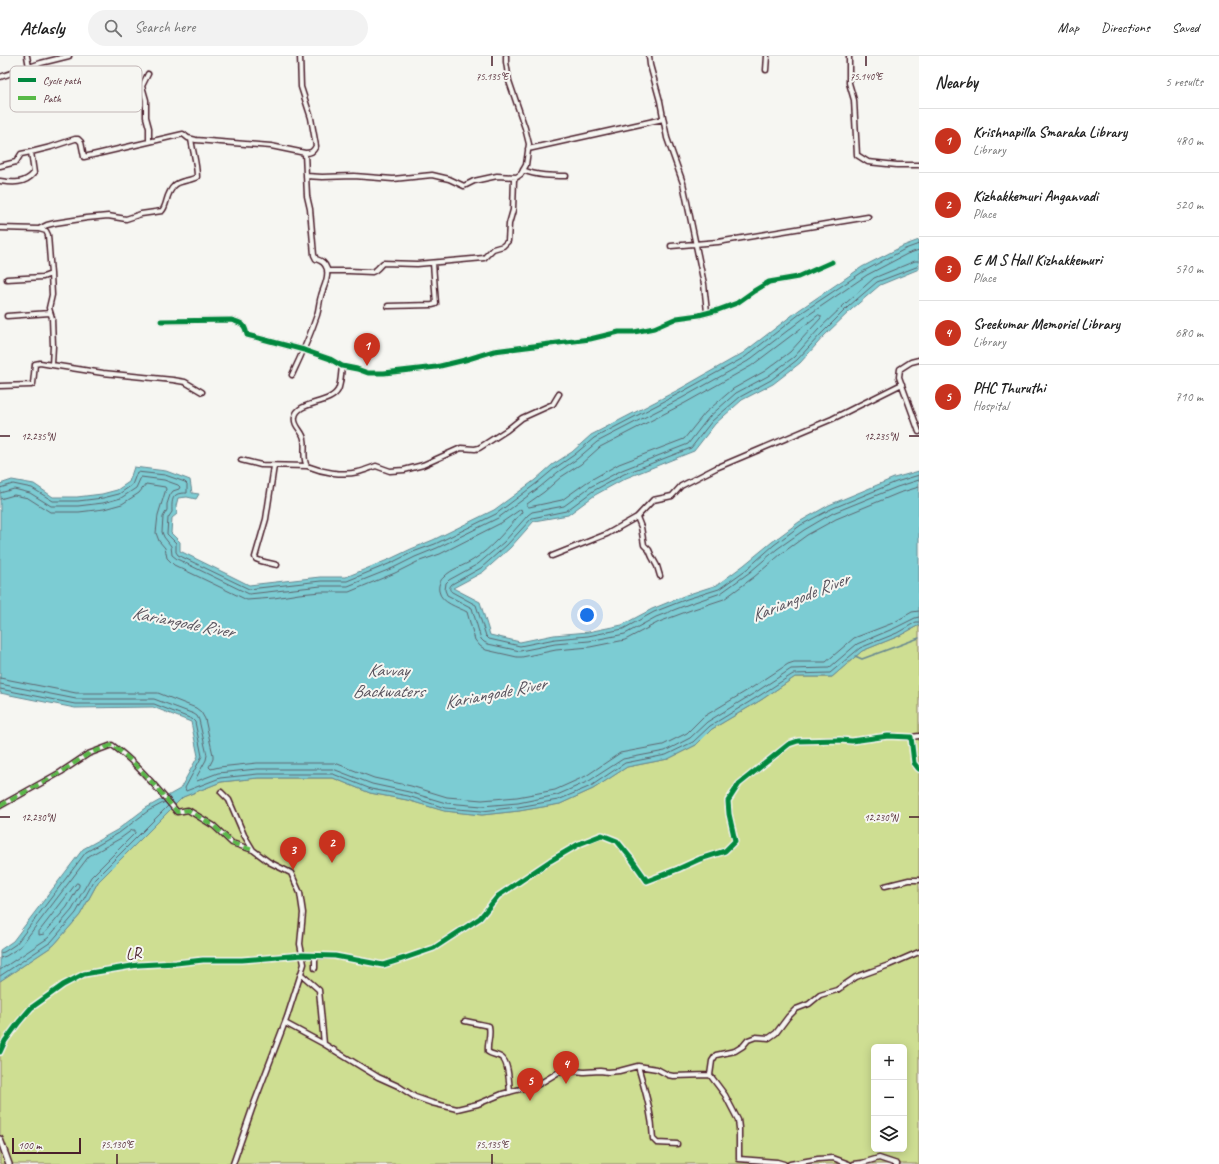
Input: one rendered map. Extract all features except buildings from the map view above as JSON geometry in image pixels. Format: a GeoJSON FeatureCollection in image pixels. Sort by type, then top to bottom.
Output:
{"type":"FeatureCollection","features":[{"type":"Feature","properties":{"kind":"street"},"geometry":{"type":"LineString","coordinates":[[26,56],[29,66]]}},
{"type":"Feature","properties":{"kind":"street"},"geometry":{"type":"LineString","coordinates":[[33,66],[69,56]]}},
{"type":"Feature","properties":{"kind":"street"},"geometry":{"type":"LineString","coordinates":[[0,166],[16,162],[21,154],[78,139],[81,142],[84,157],[180,134],[184,134],[191,139],[271,146],[312,153],[316,146],[311,118],[301,87],[300,56]]}},
{"type":"Feature","properties":{"kind":"street"},"geometry":{"type":"LineString","coordinates":[[327,271],[372,272],[383,263],[416,264],[484,258],[493,249],[503,246],[508,241],[509,224],[513,210],[514,179],[526,165],[529,144],[509,81],[506,56]]}},
{"type":"Feature","properties":{"kind":"street"},"geometry":{"type":"LineString","coordinates":[[649,56],[667,138],[683,183],[704,284],[707,312]]}},
{"type":"Feature","properties":{"kind":"street"},"geometry":{"type":"LineString","coordinates":[[766,70],[767,56]]}},
{"type":"Feature","properties":{"kind":"street"},"geometry":{"type":"LineString","coordinates":[[849,56],[849,83],[854,100],[857,155],[868,162],[897,165],[919,165]]}},
{"type":"Feature","properties":{"kind":"street"},"geometry":{"type":"LineString","coordinates":[[0,77],[10,74]]}},
{"type":"Feature","properties":{"kind":"street"},"geometry":{"type":"LineString","coordinates":[[148,74],[142,86],[146,100],[146,117],[149,128],[149,142]]}},
{"type":"Feature","properties":{"kind":"street"},"geometry":{"type":"LineString","coordinates":[[528,149],[663,119]]}},
{"type":"Feature","properties":{"kind":"street"},"geometry":{"type":"LineString","coordinates":[[39,229],[47,225],[87,218],[108,216],[126,219],[141,214],[162,211],[170,190],[176,184],[197,177],[196,160],[192,150],[191,139]]}},
{"type":"Feature","properties":{"kind":"street"},"geometry":{"type":"LineString","coordinates":[[0,181],[25,181],[30,178],[34,173],[31,152]]}},
{"type":"Feature","properties":{"kind":"street"},"geometry":{"type":"LineString","coordinates":[[292,376],[318,313],[327,271],[324,264],[316,259],[314,255],[310,208],[307,196],[305,153]]}},
{"type":"Feature","properties":{"kind":"street"},"geometry":{"type":"LineString","coordinates":[[523,170],[532,174],[566,176]]}},
{"type":"Feature","properties":{"kind":"street"},"geometry":{"type":"LineString","coordinates":[[306,176],[354,176],[393,179],[432,175],[449,179],[464,186],[474,181],[497,176],[517,177]]}},
{"type":"Feature","properties":{"kind":"street"},"geometry":{"type":"LineString","coordinates":[[671,246],[718,242],[868,217]]}},
{"type":"Feature","properties":{"kind":"street"},"geometry":{"type":"LineString","coordinates":[[0,228],[39,229],[46,231],[48,235],[52,295],[49,308],[53,346],[52,365]]}},
{"type":"Feature","properties":{"kind":"street"},"geometry":{"type":"LineString","coordinates":[[161,321],[231,320],[241,323],[246,328],[247,335],[304,350],[330,359],[342,366],[374,374],[436,367],[494,351],[590,339],[619,332],[634,332],[654,328],[677,318],[707,312],[737,303],[769,282],[798,277],[832,262]]}},
{"type":"Feature","properties":{"kind":"street"},"geometry":{"type":"LineString","coordinates":[[388,306],[436,304],[433,263]]}},
{"type":"Feature","properties":{"kind":"street"},"geometry":{"type":"LineString","coordinates":[[7,278],[43,277],[51,274]]}},
{"type":"Feature","properties":{"kind":"street"},"geometry":{"type":"LineString","coordinates":[[7,316],[50,313]]}},
{"type":"Feature","properties":{"kind":"street"},"geometry":{"type":"LineString","coordinates":[[919,360],[911,362],[900,369],[899,377],[919,432]]}},
{"type":"Feature","properties":{"kind":"street"},"geometry":{"type":"LineString","coordinates":[[0,386],[33,384],[35,364],[40,363],[103,373],[185,382],[202,392]]}},
{"type":"Feature","properties":{"kind":"street"},"geometry":{"type":"LineString","coordinates":[[307,466],[305,463],[305,440],[299,431],[295,420],[296,413],[302,408],[326,400],[337,392],[342,366]]}},
{"type":"Feature","properties":{"kind":"street"},"geometry":{"type":"LineString","coordinates":[[552,556],[606,534],[637,517],[653,500],[672,496],[681,486],[716,468],[832,420],[902,384]]}},
{"type":"Feature","properties":{"kind":"street"},"geometry":{"type":"LineString","coordinates":[[241,460],[261,465],[307,466],[330,472],[344,473],[355,473],[376,466],[390,471],[414,468],[461,448],[478,448],[507,430],[522,418],[553,404],[559,394]]}},
{"type":"Feature","properties":{"kind":"street"},"geometry":{"type":"LineString","coordinates":[[274,466],[266,519],[256,559],[270,562],[277,566]]}},
{"type":"Feature","properties":{"kind":"street"},"geometry":{"type":"LineString","coordinates":[[637,517],[642,531],[644,545],[649,550],[660,576]]}},
{"type":"Feature","properties":{"kind":"street","name":"LR"},"geometry":{"type":"LineString","coordinates":[[0,1052],[10,1034],[31,1008],[63,985],[84,974],[138,965],[203,960],[242,960],[302,956],[335,956],[383,965],[434,948],[480,918],[498,896],[550,861],[580,844],[602,835],[617,841],[647,881],[726,850],[735,841],[729,814],[728,801],[739,784],[789,744],[798,741],[852,741],[888,736],[912,737]]}},
{"type":"Feature","properties":{"kind":"street"},"geometry":{"type":"LineString","coordinates":[[919,736],[912,737],[914,763],[919,769]]}},
{"type":"Feature","properties":{"kind":"street"},"geometry":{"type":"LineString","coordinates":[[0,806],[61,772],[88,754],[112,745],[123,753],[151,781],[177,812],[188,810],[214,826],[232,843],[253,850],[268,862],[291,873],[300,892],[303,913],[300,944],[304,964],[285,1023],[233,1164]]}},
{"type":"Feature","properties":{"kind":"street"},"geometry":{"type":"LineString","coordinates":[[221,792],[229,800],[244,835],[253,850]]}},
{"type":"Feature","properties":{"kind":"street"},"geometry":{"type":"LineString","coordinates":[[885,886],[909,880],[919,880]]}},
{"type":"Feature","properties":{"kind":"street"},"geometry":{"type":"LineString","coordinates":[[784,1164],[766,1161],[739,1162],[738,1120],[725,1096],[710,1076],[712,1061],[716,1055],[735,1051],[743,1046],[748,1040],[756,1037],[769,1038],[776,1033],[796,1009],[810,1004],[820,995],[837,990],[856,977],[889,966],[919,952]]}},
{"type":"Feature","properties":{"kind":"street"},"geometry":{"type":"LineString","coordinates":[[315,956],[315,968]]}},
{"type":"Feature","properties":{"kind":"street"},"geometry":{"type":"LineString","coordinates":[[912,956],[919,959]]}},
{"type":"Feature","properties":{"kind":"street"},"geometry":{"type":"LineString","coordinates":[[301,974],[319,990],[324,1044]]}},
{"type":"Feature","properties":{"kind":"street"},"geometry":{"type":"LineString","coordinates":[[465,1021],[489,1026],[490,1033],[488,1052],[502,1058],[506,1064],[510,1092]]}},
{"type":"Feature","properties":{"kind":"street"},"geometry":{"type":"LineString","coordinates":[[285,1023],[324,1044],[378,1077],[415,1096],[432,1103],[456,1109],[478,1104],[510,1092],[538,1084],[564,1070],[608,1072],[638,1066],[657,1069],[673,1076],[710,1076]]}},
{"type":"Feature","properties":{"kind":"street"},"geometry":{"type":"LineString","coordinates":[[638,1066],[649,1104],[653,1139],[657,1142],[677,1144]]}},
{"type":"Feature","properties":{"kind":"street"},"geometry":{"type":"LineString","coordinates":[[0,1139],[9,1164]]}},
{"type":"Feature","properties":{"kind":"street"},"geometry":{"type":"LineString","coordinates":[[790,1164],[833,1158],[849,1164]]}},
{"type":"Feature","properties":{"kind":"street"},"geometry":{"type":"LineString","coordinates":[[854,1164],[879,1158],[897,1164]]}},
{"type":"Feature","properties":{"kind":"street"},"geometry":{"type":"LineString","coordinates":[[818,1159],[818,1164]]}},
{"type":"Feature","properties":{"kind":"green space"},"geometry":{"type":"Polygon","coordinates":[[[919,625],[919,1164],[0,1164],[0,981],[54,945],[80,915],[98,882],[183,797],[221,782],[258,778],[333,778],[370,793],[407,800],[445,811],[482,815],[519,811],[560,804],[593,789],[627,767],[668,759],[696,745],[712,729],[761,700],[795,677],[832,677],[862,651],[899,636],[919,625]]]}},
{"type":"Feature","properties":{"kind":"water","name":"Kavvay Backwaters"},"geometry":{"type":"Polygon","coordinates":[[[919,240],[919,269],[880,285],[824,336],[800,363],[773,384],[742,400],[715,424],[694,451],[626,478],[595,495],[568,515],[534,521],[510,548],[483,572],[453,588],[480,602],[490,635],[520,642],[554,635],[588,632],[622,625],[652,609],[686,595],[717,585],[799,522],[829,505],[894,478],[919,471],[919,625],[899,636],[862,651],[832,677],[795,677],[761,700],[712,729],[696,745],[668,759],[627,767],[593,789],[560,804],[519,811],[482,815],[444,811],[407,800],[370,793],[333,778],[258,778],[221,782],[183,797],[98,882],[80,915],[54,945],[0,981],[0,950],[13,941],[83,849],[117,830],[146,808],[180,789],[198,756],[191,722],[153,707],[75,708],[0,693],[0,484],[12,480],[34,484],[53,497],[77,497],[102,494],[117,490],[129,482],[134,467],[166,471],[190,480],[192,493],[199,494],[196,499],[187,497],[178,498],[176,506],[177,514],[172,518],[171,533],[180,542],[180,551],[249,585],[320,577],[346,577],[433,540],[494,510],[535,480],[552,465],[572,452],[591,435],[678,390],[743,353],[799,310],[862,267],[903,246],[919,240]]]}},
{"type":"Feature","properties":{"kind":"waterway"},"geometry":{"type":"LineString","coordinates":[[855,656],[862,659],[919,638]]}},
{"type":"Feature","properties":{"kind":"marked path"},"geometry":{"type":"LineString","coordinates":[[0,806],[61,772],[88,754],[112,745],[138,768],[177,812],[188,810],[214,826],[232,843],[253,850]]}},
{"type":"Feature","properties":{"kind":"cycle path"},"geometry":{"type":"LineString","coordinates":[[161,321],[231,320],[242,324],[247,335],[304,350],[330,359],[342,366],[368,373],[384,373],[436,367],[494,351],[590,339],[619,332],[634,332],[654,328],[677,318],[699,315],[737,303],[769,282],[798,277],[832,262]]}},
{"type":"Feature","properties":{"kind":"cycle path"},"geometry":{"type":"LineString","coordinates":[[0,1052],[5,1041],[31,1008],[63,985],[84,974],[138,965],[203,960],[242,960],[302,955],[335,956],[383,965],[434,948],[480,918],[498,896],[550,861],[579,844],[602,835],[617,841],[647,881],[700,859],[725,851],[735,841],[729,814],[728,801],[739,784],[789,744],[798,741],[852,741],[888,736],[911,737],[914,763],[919,769]]}},
{"type":"Feature","properties":{"kind":"place","name":"Krishnapilla Smaraka Library"},"geometry":{"type":"Point","coordinates":[367,366]}},
{"type":"Feature","properties":{"kind":"place","name":"Kizhakkemuri Anganvadi"},"geometry":{"type":"Point","coordinates":[332,863]}},
{"type":"Feature","properties":{"kind":"place","name":"E M S Hall Kizhakkemuri"},"geometry":{"type":"Point","coordinates":[293,870]}},
{"type":"Feature","properties":{"kind":"place","name":"Sreekumar Memoriel Library"},"geometry":{"type":"Point","coordinates":[566,1084]}},
{"type":"Feature","properties":{"kind":"place","name":"PHC Thuruthi"},"geometry":{"type":"Point","coordinates":[530,1101]}},
{"type":"Feature","properties":{"kind":"water label","name":"Kariangode River"},"geometry":{"type":"Point","coordinates":[800,597]}},
{"type":"Feature","properties":{"kind":"water label","name":"Kariangode River"},"geometry":{"type":"Point","coordinates":[183,622]}},
{"type":"Feature","properties":{"kind":"water label","name":"Kariangode River"},"geometry":{"type":"Point","coordinates":[495,693]}}]}
